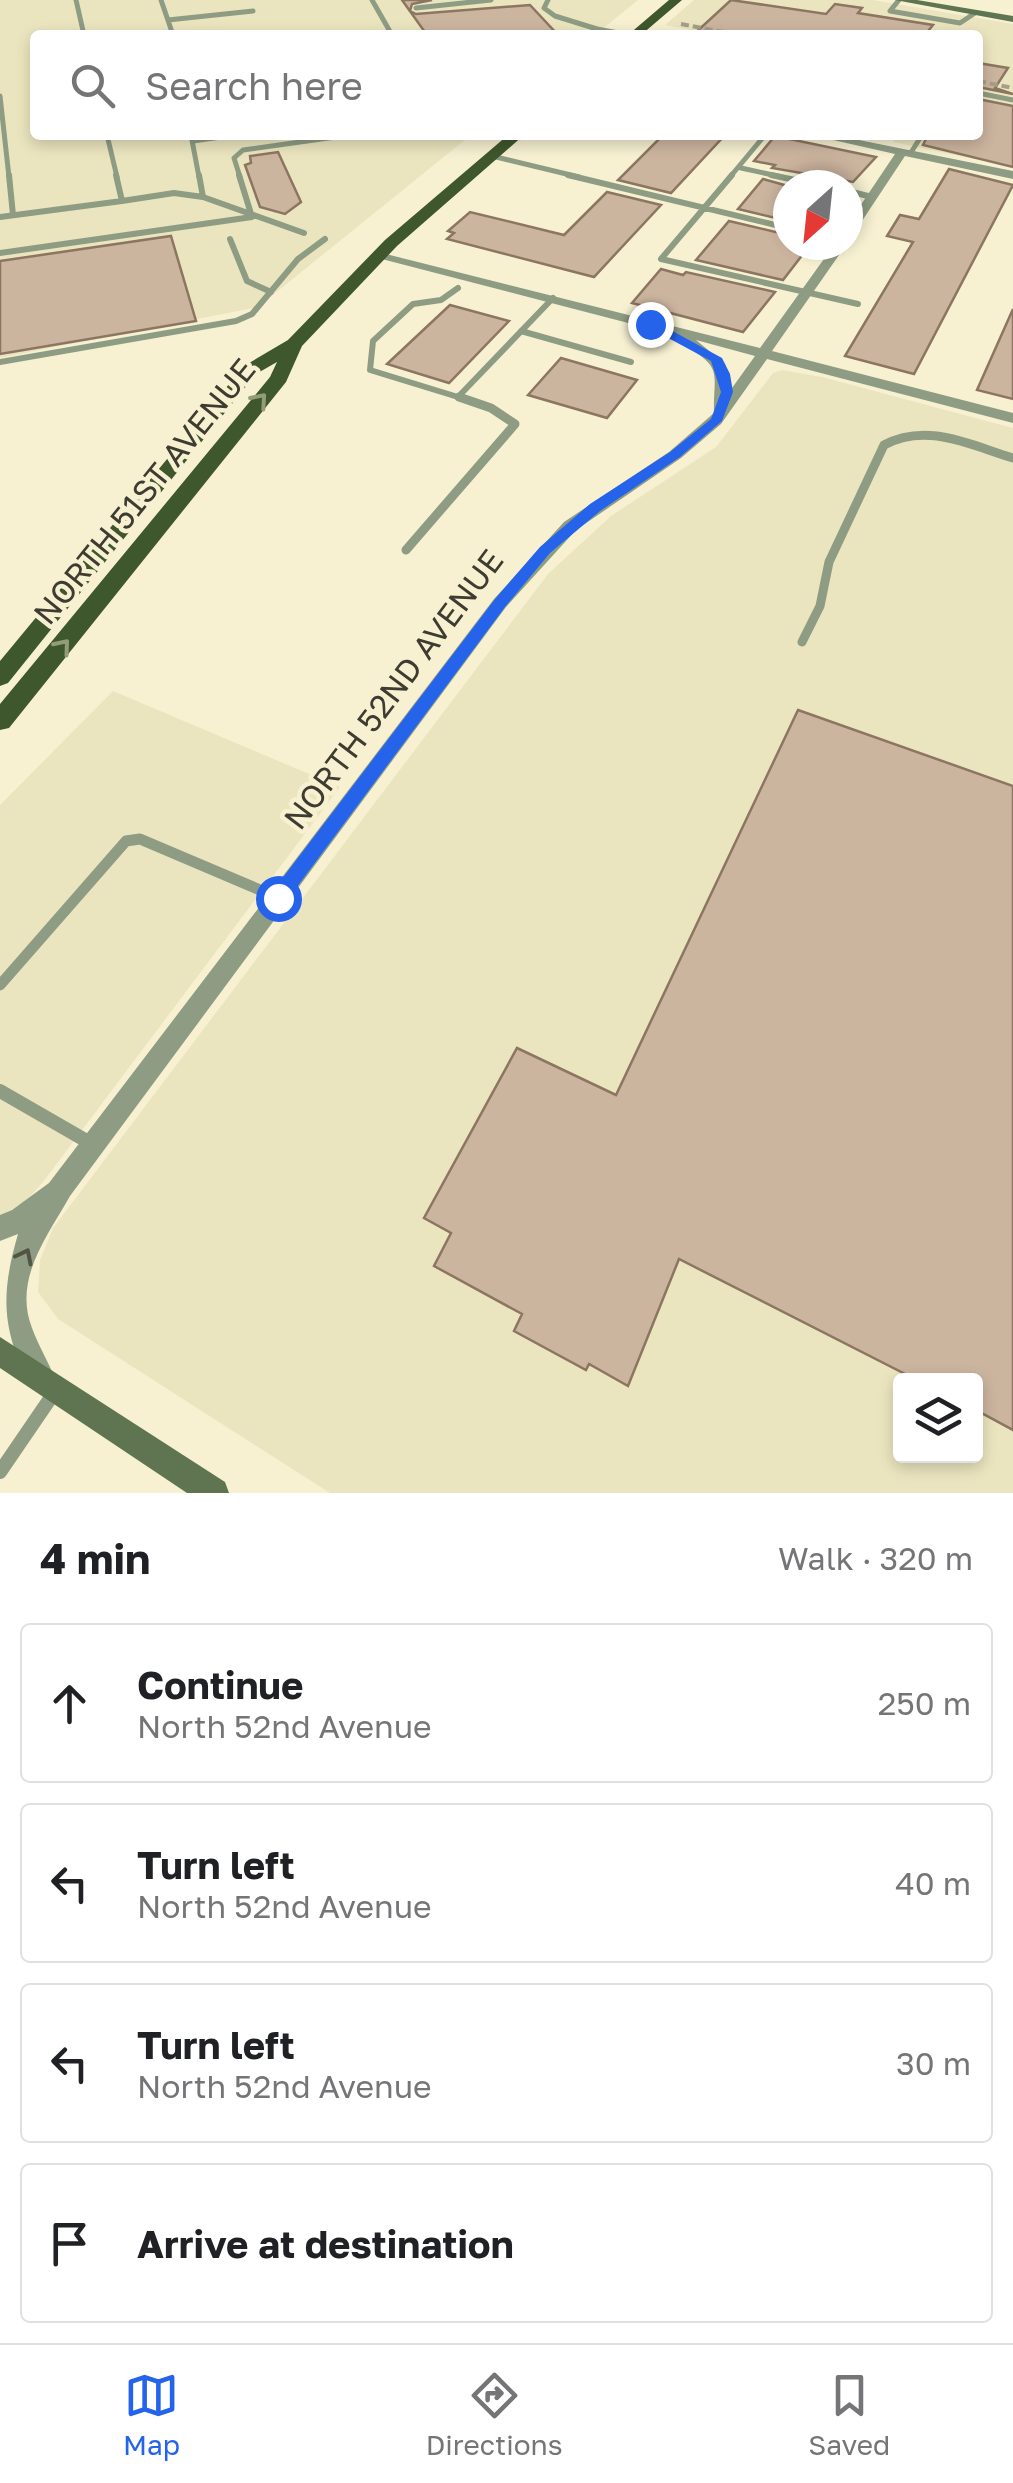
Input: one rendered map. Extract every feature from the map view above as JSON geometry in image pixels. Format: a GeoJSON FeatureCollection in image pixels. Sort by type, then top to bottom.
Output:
{"type":"FeatureCollection","features":[{"type":"Feature","properties":{"kind":"main road"},"geometry":{"type":"LineString","coordinates":[[638,30],[676,0]]}},
{"type":"Feature","properties":{"kind":"main road","name":"NORTH 51ST AVENUE"},"geometry":{"type":"LineString","coordinates":[[0,677],[62,606],[250,370],[294,344],[379,254],[510,140]]}},
{"type":"Feature","properties":{"kind":"main road","name":"NORTH 51ST AVENUE"},"geometry":{"type":"LineString","coordinates":[[0,721],[279,378],[294,344]]}},
{"type":"Feature","properties":{"kind":"street"},"geometry":{"type":"LineString","coordinates":[[899,0],[1013,19]]}},
{"type":"Feature","properties":{"kind":"street"},"geometry":{"type":"LineString","coordinates":[[842,140],[1013,175]]}},
{"type":"Feature","properties":{"kind":"street"},"geometry":{"type":"LineString","coordinates":[[863,210],[906,153]]}},
{"type":"Feature","properties":{"kind":"street"},"geometry":{"type":"LineString","coordinates":[[379,254],[1013,418]]}},
{"type":"Feature","properties":{"kind":"street","name":"NORTH 52ND AVENUE"},"geometry":{"type":"LineString","coordinates":[[49,1384],[14,1317],[11,1295],[17,1271],[60,1187],[500,603],[545,550],[595,508],[716,421],[830,260]]}},
{"type":"Feature","properties":{"kind":"street"},"geometry":{"type":"LineString","coordinates":[[650,324],[716,358],[727,392],[716,421]]}},
{"type":"Feature","properties":{"kind":"street","name":"NORTH 52ND AVENUE"},"geometry":{"type":"LineString","coordinates":[[0,1228],[21,1220],[60,1187]]}},
{"type":"Feature","properties":{"kind":"street"},"geometry":{"type":"LineString","coordinates":[[0,1352],[214,1493]]}},
{"type":"Feature","properties":{"kind":"lane"},"geometry":{"type":"LineString","coordinates":[[76,0],[83,30]]}},
{"type":"Feature","properties":{"kind":"lane"},"geometry":{"type":"LineString","coordinates":[[161,0],[172,30]]}},
{"type":"Feature","properties":{"kind":"lane"},"geometry":{"type":"LineString","coordinates":[[372,0],[389,30]]}},
{"type":"Feature","properties":{"kind":"lane"},"geometry":{"type":"LineString","coordinates":[[416,8],[491,0]]}},
{"type":"Feature","properties":{"kind":"lane"},"geometry":{"type":"LineString","coordinates":[[548,0],[544,8],[554,16],[603,30]]}},
{"type":"Feature","properties":{"kind":"lane"},"geometry":{"type":"LineString","coordinates":[[168,20],[253,11]]}},
{"type":"Feature","properties":{"kind":"lane"},"geometry":{"type":"LineString","coordinates":[[983,95],[1013,100]]}},
{"type":"Feature","properties":{"kind":"lane"},"geometry":{"type":"LineString","coordinates":[[0,96],[13,215]]}},
{"type":"Feature","properties":{"kind":"lane"},"geometry":{"type":"LineString","coordinates":[[108,140],[122,202]]}},
{"type":"Feature","properties":{"kind":"lane"},"geometry":{"type":"LineString","coordinates":[[192,140],[203,197]]}},
{"type":"Feature","properties":{"kind":"lane"},"geometry":{"type":"LineString","coordinates":[[252,217],[234,158],[243,150],[314,140]]}},
{"type":"Feature","properties":{"kind":"lane"},"geometry":{"type":"LineString","coordinates":[[761,140],[661,258],[858,304]]}},
{"type":"Feature","properties":{"kind":"lane"},"geometry":{"type":"LineString","coordinates":[[906,153],[918,140]]}},
{"type":"Feature","properties":{"kind":"lane"},"geometry":{"type":"LineString","coordinates":[[492,156],[773,224]]}},
{"type":"Feature","properties":{"kind":"lane"},"geometry":{"type":"LineString","coordinates":[[741,168],[773,175]]}},
{"type":"Feature","properties":{"kind":"lane"},"geometry":{"type":"LineString","coordinates":[[0,217],[174,192],[203,197],[304,233]]}},
{"type":"Feature","properties":{"kind":"lane"},"geometry":{"type":"LineString","coordinates":[[863,195],[872,197]]}},
{"type":"Feature","properties":{"kind":"lane"},"geometry":{"type":"LineString","coordinates":[[0,253],[252,217]]}},
{"type":"Feature","properties":{"kind":"lane"},"geometry":{"type":"LineString","coordinates":[[230,239],[247,282],[271,292]]}},
{"type":"Feature","properties":{"kind":"lane"},"geometry":{"type":"LineString","coordinates":[[0,362],[236,321],[252,314],[298,259],[326,239]]}},
{"type":"Feature","properties":{"kind":"lane"},"geometry":{"type":"LineString","coordinates":[[406,550],[515,424],[492,408],[370,370],[374,341],[413,304],[441,300],[458,288]]}},
{"type":"Feature","properties":{"kind":"lane"},"geometry":{"type":"LineString","coordinates":[[458,397],[553,298]]}},
{"type":"Feature","properties":{"kind":"lane"},"geometry":{"type":"LineString","coordinates":[[521,330],[632,362]]}},
{"type":"Feature","properties":{"kind":"lane"},"geometry":{"type":"LineString","coordinates":[[802,642],[820,606],[830,562],[884,445],[900,433],[920,432],[1013,458]]}},
{"type":"Feature","properties":{"kind":"lane"},"geometry":{"type":"LineString","coordinates":[[0,984],[126,841],[140,839],[278,898]]}},
{"type":"Feature","properties":{"kind":"lane"},"geometry":{"type":"LineString","coordinates":[[0,1091],[93,1144]]}},
{"type":"Feature","properties":{"kind":"lane"},"geometry":{"type":"LineString","coordinates":[[0,1472],[49,1384]]}},
{"type":"Feature","properties":{"kind":"shaded area"},"geometry":{"type":"Polygon","coordinates":[[[0,0],[638,0],[601,30],[30,30],[30,140],[465,140],[258,307],[0,358],[0,0]]]}},
{"type":"Feature","properties":{"kind":"shaded area"},"geometry":{"type":"Polygon","coordinates":[[[694,0],[873,0],[1013,24],[1013,167],[893,142],[983,140],[983,30],[690,30],[665,25],[694,0]]]}},
{"type":"Feature","properties":{"kind":"shaded area"},"geometry":{"type":"Polygon","coordinates":[[[782,370],[1013,428],[1013,1493],[330,1493],[58,1319],[38,1292],[40,1260],[53,1228],[548,574],[611,516],[716,447],[773,373],[782,370]]]}},
{"type":"Feature","properties":{"kind":"shaded area"},"geometry":{"type":"Polygon","coordinates":[[[113,691],[340,787],[43,1182],[26,1201],[0,1216],[0,805],[113,691]]]}},
{"type":"Feature","properties":{"kind":"building"},"geometry":{"type":"Polygon","coordinates":[[[402,0],[432,0],[412,4],[410,11],[416,14],[530,5],[553,30],[423,30],[402,0]]]}},
{"type":"Feature","properties":{"kind":"building"},"geometry":{"type":"Polygon","coordinates":[[[731,0],[826,14],[835,4],[862,8],[858,13],[933,25],[929,30],[698,30],[731,0]]]}},
{"type":"Feature","properties":{"kind":"building"},"geometry":{"type":"Polygon","coordinates":[[[983,64],[1008,68],[995,88],[1013,94],[983,88],[983,64]]]}},
{"type":"Feature","properties":{"kind":"building"},"geometry":{"type":"Polygon","coordinates":[[[983,100],[1013,106],[1013,167],[923,145],[926,140],[983,140],[983,100]]]}},
{"type":"Feature","properties":{"kind":"building"},"geometry":{"type":"Polygon","coordinates":[[[658,140],[720,140],[671,193],[618,180],[658,140]]]}},
{"type":"Feature","properties":{"kind":"building"},"geometry":{"type":"Polygon","coordinates":[[[772,140],[794,140],[876,157],[863,171],[784,170],[772,168],[775,165],[754,161],[772,140]]]}},
{"type":"Feature","properties":{"kind":"building"},"geometry":{"type":"Polygon","coordinates":[[[278,152],[301,202],[285,214],[260,207],[245,165],[251,163],[250,156],[278,152]]]}},
{"type":"Feature","properties":{"kind":"building"},"geometry":{"type":"Polygon","coordinates":[[[949,169],[1013,185],[914,374],[845,356],[913,242],[887,236],[900,215],[919,219],[949,169]]]}},
{"type":"Feature","properties":{"kind":"building"},"geometry":{"type":"Polygon","coordinates":[[[763,179],[773,182],[773,217],[738,209],[763,179]]]}},
{"type":"Feature","properties":{"kind":"building"},"geometry":{"type":"Polygon","coordinates":[[[607,192],[661,205],[594,277],[447,239],[454,233],[448,231],[470,212],[564,235],[607,192]]]}},
{"type":"Feature","properties":{"kind":"building"},"geometry":{"type":"Polygon","coordinates":[[[729,221],[773,231],[773,260],[798,260],[783,280],[696,260],[729,221]]]}},
{"type":"Feature","properties":{"kind":"building"},"geometry":{"type":"Polygon","coordinates":[[[171,236],[196,321],[0,354],[0,261],[171,236]]]}},
{"type":"Feature","properties":{"kind":"building"},"geometry":{"type":"Polygon","coordinates":[[[661,269],[775,292],[743,332],[632,303],[661,269]]]}},
{"type":"Feature","properties":{"kind":"building"},"geometry":{"type":"Polygon","coordinates":[[[450,305],[509,321],[449,383],[387,364],[450,305]]]}},
{"type":"Feature","properties":{"kind":"building"},"geometry":{"type":"Polygon","coordinates":[[[1013,309],[1013,399],[977,390],[1013,309]]]}},
{"type":"Feature","properties":{"kind":"building"},"geometry":{"type":"Polygon","coordinates":[[[561,358],[637,380],[607,418],[528,395],[561,358]]]}},
{"type":"Feature","properties":{"kind":"building"},"geometry":{"type":"Polygon","coordinates":[[[798,710],[1013,786],[1013,1430],[983,1414],[983,1373],[903,1373],[679,1259],[628,1386],[589,1364],[586,1370],[514,1331],[522,1314],[434,1266],[451,1233],[424,1218],[517,1048],[616,1095],[798,710]]]}},
{"type":"Feature","properties":{"kind":"railway"},"geometry":{"type":"LineString","coordinates":[[681,24],[713,30]]}},
{"type":"Feature","properties":{"kind":"railway"},"geometry":{"type":"LineString","coordinates":[[983,82],[1013,88]]}},
{"type":"Feature","properties":{"kind":"route"},"geometry":{"type":"LineString","coordinates":[[278,898],[500,603],[545,550],[570,526],[716,421],[727,392],[716,358],[650,324]]}}]}
